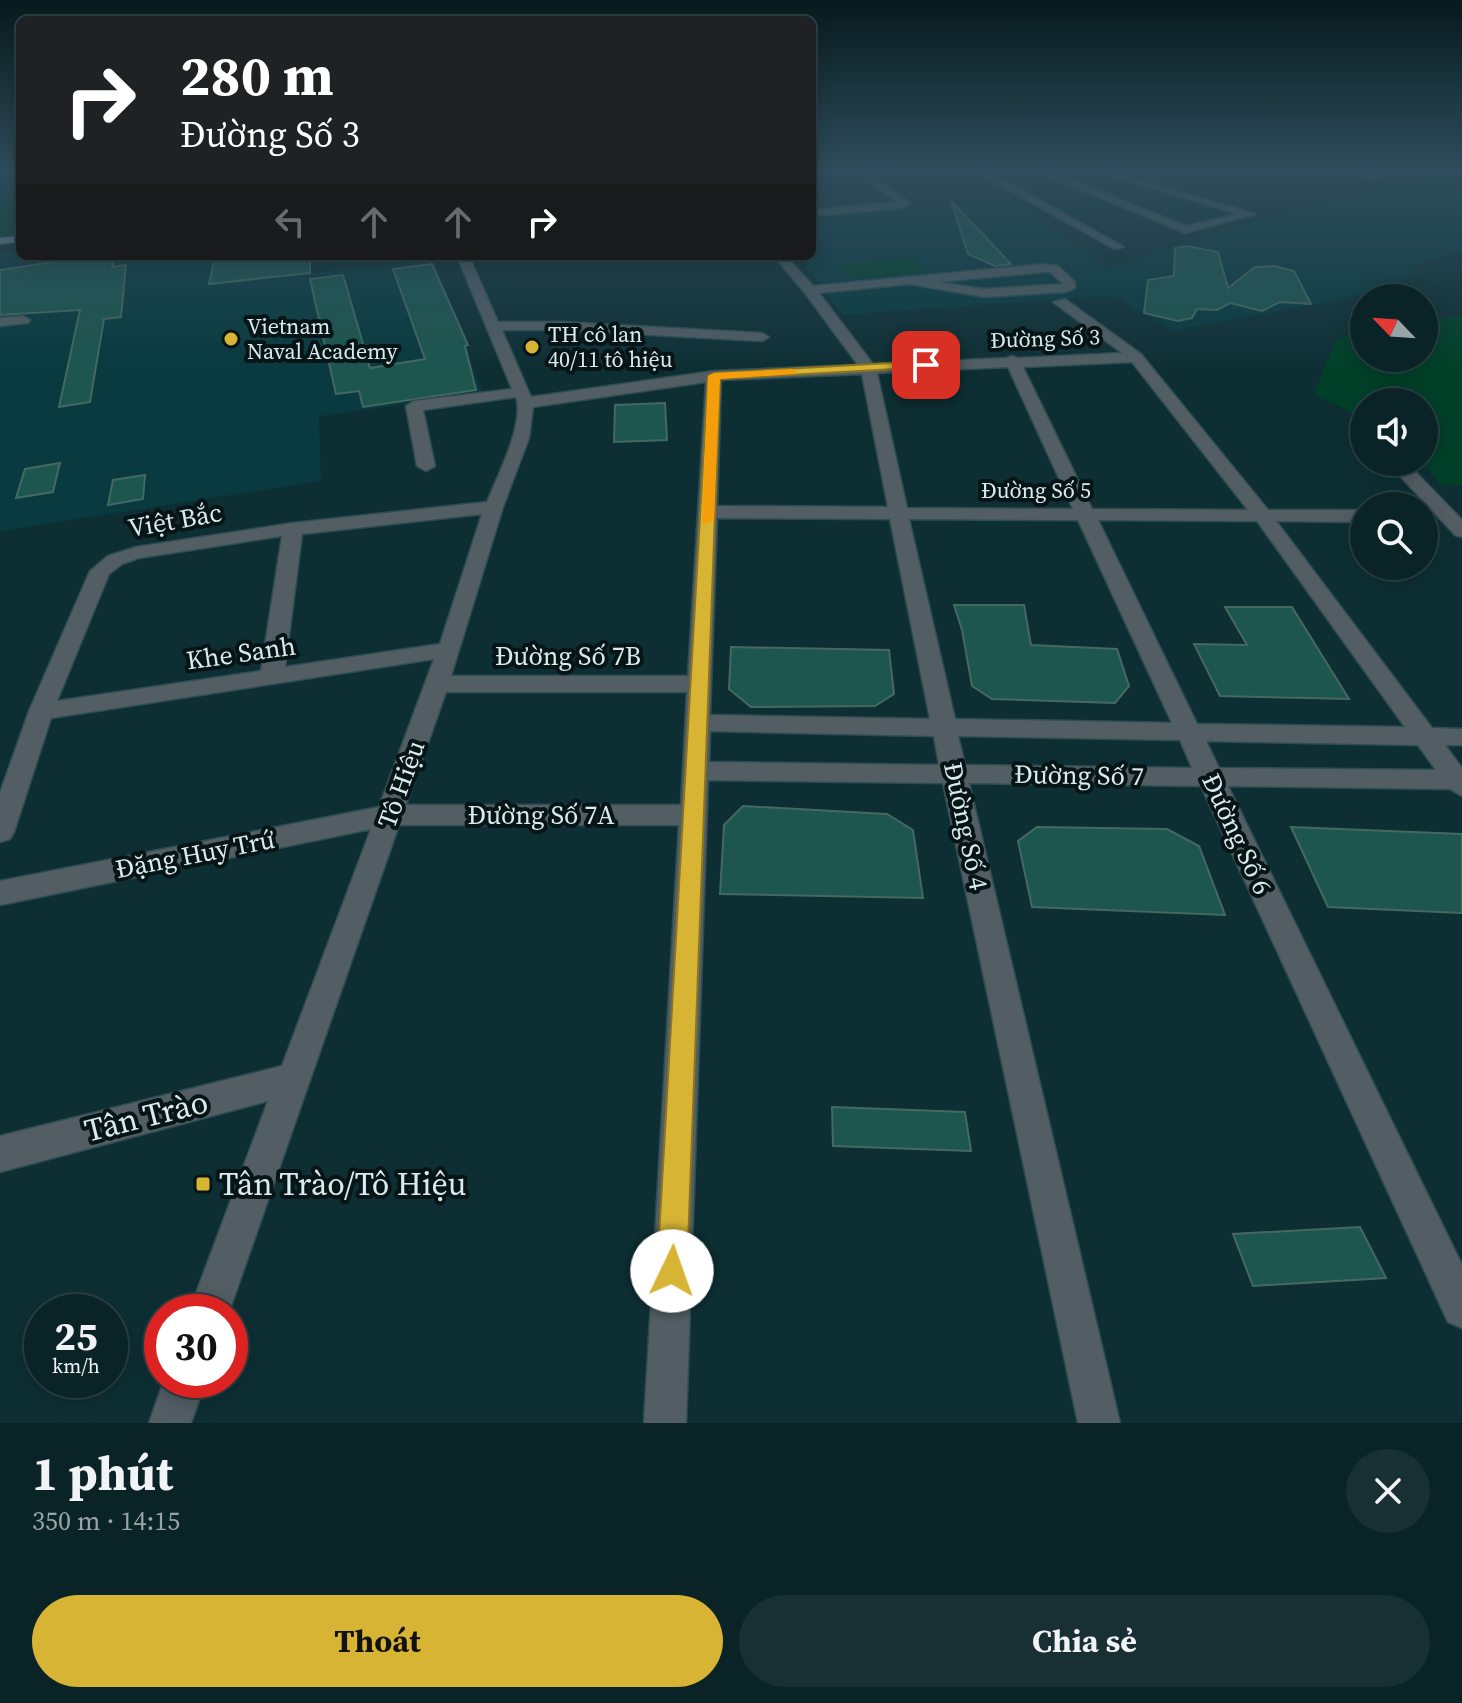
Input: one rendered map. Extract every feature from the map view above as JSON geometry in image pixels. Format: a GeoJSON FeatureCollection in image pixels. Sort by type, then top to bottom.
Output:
{"type":"FeatureCollection","features":[{"type":"Feature","properties":{"kind":"street"},"geometry":{"type":"LineString","coordinates":[[1101,237],[1118,247]]}},
{"type":"Feature","properties":{"kind":"street"},"geometry":{"type":"LineString","coordinates":[[465,260],[524,397]]}},
{"type":"Feature","properties":{"kind":"street","name":"Đường Số 4"},"geometry":{"type":"LineString","coordinates":[[784,260],[868,368],[954,774],[1099,1423]]}},
{"type":"Feature","properties":{"kind":"street"},"geometry":{"type":"LineString","coordinates":[[810,290],[1044,268],[1054,269],[1071,285],[1066,288],[992,294],[911,281]]}},
{"type":"Feature","properties":{"kind":"street"},"geometry":{"type":"LineString","coordinates":[[1060,302],[1136,357],[1262,515],[1460,782]]}},
{"type":"Feature","properties":{"kind":"street"},"geometry":{"type":"LineString","coordinates":[[0,322],[23,320]]}},
{"type":"Feature","properties":{"kind":"street"},"geometry":{"type":"LineString","coordinates":[[495,326],[562,326],[762,337]]}},
{"type":"Feature","properties":{"kind":"street","name":"Đường Số 3"},"geometry":{"type":"LineString","coordinates":[[426,466],[414,406],[714,376],[1012,360],[1136,357]]}},
{"type":"Feature","properties":{"kind":"street","name":"Đường Số 6"},"geometry":{"type":"LineString","coordinates":[[1012,360],[1462,1308]]}},
{"type":"Feature","properties":{"kind":"street"},"geometry":{"type":"LineString","coordinates":[[665,1423],[714,376]]}},
{"type":"Feature","properties":{"kind":"street","name":"Tô Hiệu"},"geometry":{"type":"LineString","coordinates":[[215,1294],[449,650],[494,507],[521,438],[524,397]]}},
{"type":"Feature","properties":{"kind":"street"},"geometry":{"type":"LineString","coordinates":[[1409,476],[1462,531]]}},
{"type":"Feature","properties":{"kind":"street","name":"Việt Bắc"},"geometry":{"type":"LineString","coordinates":[[0,832],[41,711],[100,571],[115,560],[136,553],[293,529],[494,507]]}},
{"type":"Feature","properties":{"kind":"street","name":"Đường Số 5"},"geometry":{"type":"LineString","coordinates":[[708,512],[1350,516]]}},
{"type":"Feature","properties":{"kind":"street"},"geometry":{"type":"LineString","coordinates":[[1438,516],[1448,516]]}},
{"type":"Feature","properties":{"kind":"street"},"geometry":{"type":"LineString","coordinates":[[272,677],[293,529]]}},
{"type":"Feature","properties":{"kind":"street","name":"Khe Sanh"},"geometry":{"type":"LineString","coordinates":[[41,711],[449,650]]}},
{"type":"Feature","properties":{"kind":"street","name":"Đường Số 7B"},"geometry":{"type":"LineString","coordinates":[[437,684],[700,684]]}},
{"type":"Feature","properties":{"kind":"street","name":"Đường Số 7"},"geometry":{"type":"LineString","coordinates":[[698,723],[1462,737]]}},
{"type":"Feature","properties":{"kind":"street","name":"Đường Số 7"},"geometry":{"type":"LineString","coordinates":[[696,771],[1460,782]]}},
{"type":"Feature","properties":{"kind":"street","name":"Đường Số 7A"},"geometry":{"type":"LineString","coordinates":[[390,815],[693,815]]}},
{"type":"Feature","properties":{"kind":"street","name":"Đặng Huy Trứ"},"geometry":{"type":"LineString","coordinates":[[0,893],[390,815]]}},
{"type":"Feature","properties":{"kind":"street","name":"Tân Trào"},"geometry":{"type":"LineString","coordinates":[[0,1154],[292,1079]]}},
{"type":"Feature","properties":{"kind":"street"},"geometry":{"type":"LineString","coordinates":[[170,1423],[179,1398]]}},
{"type":"Feature","properties":{"kind":"shaded area"},"geometry":{"type":"Polygon","coordinates":[[[816,237],[1064,237],[1108,268],[1201,237],[1462,237],[1462,251],[1407,268],[1422,274],[1393,284],[1350,284],[1350,297],[1173,331],[1114,295],[843,315],[800,260],[816,260],[816,237]]]}},
{"type":"Feature","properties":{"kind":"shaded area","name":"Vietnam Naval Academy"},"geometry":{"type":"Polygon","coordinates":[[[16,251],[16,260],[213,260],[210,284],[433,260],[483,394],[319,416],[321,481],[0,531],[0,253],[16,251]]]}},
{"type":"Feature","properties":{"kind":"green space"},"geometry":{"type":"Polygon","coordinates":[[[913,258],[928,272],[852,278],[840,264],[913,258]]]}},
{"type":"Feature","properties":{"kind":"green space"},"geometry":{"type":"Polygon","coordinates":[[[1462,315],[1462,486],[1441,484],[1434,476],[1438,476],[1438,388],[1350,388],[1350,412],[1314,394],[1336,339],[1350,336],[1350,372],[1438,372],[1438,319],[1462,315]]]}},
{"type":"Feature","properties":{"kind":"building"},"geometry":{"type":"Polygon","coordinates":[[[963,237],[986,237],[1011,264],[995,266],[968,254],[963,237]]]}},
{"type":"Feature","properties":{"kind":"building"},"geometry":{"type":"Polygon","coordinates":[[[1187,246],[1218,252],[1228,288],[1255,267],[1275,266],[1294,271],[1311,304],[1280,302],[1262,311],[1230,303],[1217,310],[1197,309],[1192,318],[1178,321],[1144,313],[1148,280],[1174,276],[1175,248],[1187,246]]]}},
{"type":"Feature","properties":{"kind":"building"},"geometry":{"type":"Polygon","coordinates":[[[66,260],[115,260],[112,267],[126,265],[121,317],[104,319],[90,402],[59,407],[80,310],[0,315],[0,270],[66,260]]]}},
{"type":"Feature","properties":{"kind":"building"},"geometry":{"type":"Polygon","coordinates":[[[214,260],[310,260],[310,273],[209,284],[214,260]]]}},
{"type":"Feature","properties":{"kind":"building"},"geometry":{"type":"Polygon","coordinates":[[[432,264],[468,345],[465,346],[476,390],[363,407],[359,391],[336,394],[310,279],[343,275],[370,368],[425,359],[393,269],[432,264]]]}},
{"type":"Feature","properties":{"kind":"building"},"geometry":{"type":"Polygon","coordinates":[[[665,403],[667,440],[614,442],[615,405],[665,403]]]}},
{"type":"Feature","properties":{"kind":"building"},"geometry":{"type":"Polygon","coordinates":[[[60,463],[53,492],[16,498],[25,469],[60,463]]]}},
{"type":"Feature","properties":{"kind":"building"},"geometry":{"type":"Polygon","coordinates":[[[145,475],[143,499],[108,505],[113,480],[145,475]]]}},
{"type":"Feature","properties":{"kind":"building"},"geometry":{"type":"Polygon","coordinates":[[[954,605],[1024,605],[1031,645],[1117,649],[1129,686],[1115,703],[992,699],[972,686],[954,605]]]}},
{"type":"Feature","properties":{"kind":"building"},"geometry":{"type":"Polygon","coordinates":[[[1225,607],[1292,607],[1349,699],[1220,696],[1194,644],[1247,645],[1225,607]]]}},
{"type":"Feature","properties":{"kind":"building"},"geometry":{"type":"Polygon","coordinates":[[[731,647],[889,650],[894,694],[875,706],[751,707],[729,689],[731,647]]]}},
{"type":"Feature","properties":{"kind":"building"},"geometry":{"type":"Polygon","coordinates":[[[743,806],[887,814],[913,830],[923,898],[720,894],[724,825],[743,806]]]}},
{"type":"Feature","properties":{"kind":"building"},"geometry":{"type":"Polygon","coordinates":[[[1037,827],[1167,829],[1199,846],[1225,915],[1032,907],[1018,841],[1037,827]]]}},
{"type":"Feature","properties":{"kind":"building"},"geometry":{"type":"Polygon","coordinates":[[[1291,827],[1462,834],[1462,913],[1328,907],[1291,827]]]}},
{"type":"Feature","properties":{"kind":"building"},"geometry":{"type":"Polygon","coordinates":[[[832,1107],[965,1112],[971,1151],[833,1146],[832,1107]]]}},
{"type":"Feature","properties":{"kind":"building"},"geometry":{"type":"Polygon","coordinates":[[[1360,1227],[1386,1278],[1253,1286],[1233,1234],[1360,1227]]]}},
{"type":"Feature","properties":{"kind":"slow traffic"},"geometry":{"type":"LineString","coordinates":[[707,520],[714,376],[792,372]]}},
{"type":"Feature","properties":{"kind":"place","name":"Vietnam Naval Academy"},"geometry":{"type":"Point","coordinates":[231,339]}},
{"type":"Feature","properties":{"kind":"place","name":"TH cô lan 40/11 tô hiệu"},"geometry":{"type":"Point","coordinates":[532,347]}},
{"type":"Feature","properties":{"kind":"place","name":"Tân Trào/Tô Hiệu"},"geometry":{"type":"Point","coordinates":[203,1184]}},
{"type":"Feature","properties":{"kind":"route"},"geometry":{"type":"LineString","coordinates":[[672,1271],[714,376],[926,365]]}}]}
